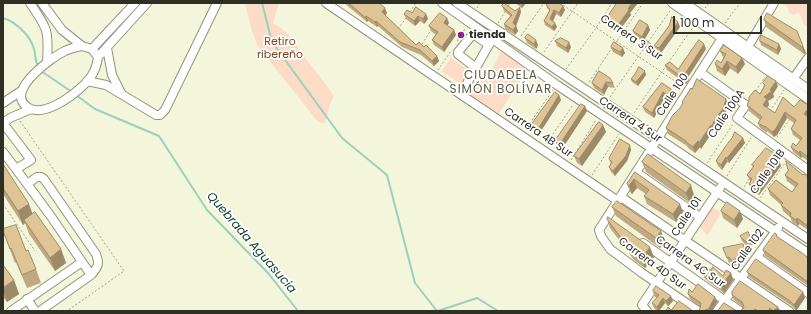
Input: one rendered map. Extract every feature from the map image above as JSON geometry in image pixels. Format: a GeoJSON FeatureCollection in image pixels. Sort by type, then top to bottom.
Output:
{"type":"FeatureCollection","features":[{"type":"Feature","properties":{"kind":"street"},"geometry":{"type":"LineString","coordinates":[[30,3],[44,23],[49,38],[46,63]]}},
{"type":"Feature","properties":{"kind":"street"},"geometry":{"type":"LineString","coordinates":[[42,3],[62,30],[82,46],[92,49],[98,57]]}},
{"type":"Feature","properties":{"kind":"street"},"geometry":{"type":"LineString","coordinates":[[92,49],[135,3]]}},
{"type":"Feature","properties":{"kind":"street"},"geometry":{"type":"LineString","coordinates":[[21,90],[20,96],[22,102],[31,109],[39,110],[54,106],[66,100],[81,89],[97,66],[98,57],[147,3]]}},
{"type":"Feature","properties":{"kind":"street"},"geometry":{"type":"LineString","coordinates":[[87,81],[106,85],[156,115],[160,115],[163,113],[217,3]]}},
{"type":"Feature","properties":{"kind":"street","name":"Carrera 4B Sur"},"geometry":{"type":"LineString","coordinates":[[326,3],[588,180],[685,240],[789,311]]}},
{"type":"Feature","properties":{"kind":"street","name":"Carrera 4 Sur"},"geometry":{"type":"LineString","coordinates":[[442,3],[491,42],[601,113],[622,129],[808,253]]}},
{"type":"Feature","properties":{"kind":"street","name":"Carrera 4 Sur"},"geometry":{"type":"LineString","coordinates":[[457,3],[605,104],[808,239]]}},
{"type":"Feature","properties":{"kind":"street"},"geometry":{"type":"LineString","coordinates":[[685,3],[746,50],[808,89]]}},
{"type":"Feature","properties":{"kind":"street"},"geometry":{"type":"LineString","coordinates":[[746,50],[774,3]]}},
{"type":"Feature","properties":{"kind":"street"},"geometry":{"type":"LineString","coordinates":[[673,4],[697,21],[723,33]]}},
{"type":"Feature","properties":{"kind":"street","name":"Calle 100"},"geometry":{"type":"LineString","coordinates":[[599,230],[611,220],[619,199],[700,72],[723,33]]}},
{"type":"Feature","properties":{"kind":"street"},"geometry":{"type":"LineString","coordinates":[[461,94],[476,68],[491,42],[473,34],[458,54],[476,68]]}},
{"type":"Feature","properties":{"kind":"street"},"geometry":{"type":"LineString","coordinates":[[3,103],[21,90],[36,72],[46,63],[74,47],[82,46]]}},
{"type":"Feature","properties":{"kind":"street"},"geometry":{"type":"LineString","coordinates":[[106,48],[112,75],[122,94]]}},
{"type":"Feature","properties":{"kind":"street"},"geometry":{"type":"LineString","coordinates":[[746,50],[769,72],[808,99]]}},
{"type":"Feature","properties":{"kind":"street"},"geometry":{"type":"LineString","coordinates":[[793,79],[808,58]]}},
{"type":"Feature","properties":{"kind":"street","name":"Calle 100A"},"geometry":{"type":"LineString","coordinates":[[700,72],[746,105],[737,118]]}},
{"type":"Feature","properties":{"kind":"street"},"geometry":{"type":"LineString","coordinates":[[16,169],[31,160],[3,123],[10,118],[31,109]]}},
{"type":"Feature","properties":{"kind":"street"},"geometry":{"type":"LineString","coordinates":[[737,118],[808,170]]}},
{"type":"Feature","properties":{"kind":"street"},"geometry":{"type":"LineString","coordinates":[[3,152],[50,215],[91,275]]}},
{"type":"Feature","properties":{"kind":"street"},"geometry":{"type":"LineString","coordinates":[[636,172],[700,217]]}},
{"type":"Feature","properties":{"kind":"street"},"geometry":{"type":"LineString","coordinates":[[27,184],[37,177],[44,179],[96,254],[99,261],[98,268],[91,275],[40,311]]}},
{"type":"Feature","properties":{"kind":"street","name":"Calle 101"},"geometry":{"type":"LineString","coordinates":[[644,308],[670,262],[723,182]]}},
{"type":"Feature","properties":{"kind":"street"},"geometry":{"type":"LineString","coordinates":[[50,215],[63,206]]}},
{"type":"Feature","properties":{"kind":"street","name":"Calle 102"},"geometry":{"type":"LineString","coordinates":[[717,311],[783,222]]}},
{"type":"Feature","properties":{"kind":"street","name":"Carrera 4D Sur"},"geometry":{"type":"LineString","coordinates":[[599,230],[601,236],[610,249],[698,311]]}},
{"type":"Feature","properties":{"kind":"street","name":"Carrera 4C Sur"},"geometry":{"type":"LineString","coordinates":[[639,240],[740,311]]}},
{"type":"Feature","properties":{"kind":"street"},"geometry":{"type":"LineString","coordinates":[[757,256],[808,293]]}},
{"type":"Feature","properties":{"kind":"street"},"geometry":{"type":"LineString","coordinates":[[11,311],[82,262]]}},
{"type":"Feature","properties":{"kind":"street"},"geometry":{"type":"LineString","coordinates":[[27,299],[36,311]]}},
{"type":"Feature","properties":{"kind":"path"},"geometry":{"type":"LineString","coordinates":[[396,32],[416,3]]}},
{"type":"Feature","properties":{"kind":"path"},"geometry":{"type":"LineString","coordinates":[[494,28],[510,3]]}},
{"type":"Feature","properties":{"kind":"path"},"geometry":{"type":"LineString","coordinates":[[516,43],[544,3]]}},
{"type":"Feature","properties":{"kind":"path","name":"Carrera 3 Sur"},"geometry":{"type":"LineString","coordinates":[[560,3],[688,91]]}},
{"type":"Feature","properties":{"kind":"path"},"geometry":{"type":"LineString","coordinates":[[539,59],[578,3]]}},
{"type":"Feature","properties":{"kind":"path"},"geometry":{"type":"LineString","coordinates":[[562,74],[596,28],[612,3]]}},
{"type":"Feature","properties":{"kind":"path"},"geometry":{"type":"LineString","coordinates":[[584,89],[643,3]]}},
{"type":"Feature","properties":{"kind":"path"},"geometry":{"type":"LineString","coordinates":[[723,33],[740,3]]}},
{"type":"Feature","properties":{"kind":"path"},"geometry":{"type":"LineString","coordinates":[[605,104],[673,4]]}},
{"type":"Feature","properties":{"kind":"path"},"geometry":{"type":"LineString","coordinates":[[630,120],[697,21]]}},
{"type":"Feature","properties":{"kind":"path"},"geometry":{"type":"LineString","coordinates":[[419,48],[431,30]]}},
{"type":"Feature","properties":{"kind":"path","name":"Calle 100A"},"geometry":{"type":"LineString","coordinates":[[754,94],[769,72]]}},
{"type":"Feature","properties":{"kind":"path"},"geometry":{"type":"LineString","coordinates":[[521,135],[557,85]]}},
{"type":"Feature","properties":{"kind":"path"},"geometry":{"type":"LineString","coordinates":[[542,149],[578,98]]}},
{"type":"Feature","properties":{"kind":"path"},"geometry":{"type":"LineString","coordinates":[[567,166],[601,113]]}},
{"type":"Feature","properties":{"kind":"path","name":"Calle 100A"},"geometry":{"type":"LineString","coordinates":[[703,169],[737,118]]}},
{"type":"Feature","properties":{"kind":"path"},"geometry":{"type":"LineString","coordinates":[[588,180],[622,129]]}},
{"type":"Feature","properties":{"kind":"path","name":"Calle 101B"},"geometry":{"type":"LineString","coordinates":[[756,204],[790,156]]}},
{"type":"Feature","properties":{"kind":"path"},"geometry":{"type":"LineString","coordinates":[[3,204],[36,251]]}},
{"type":"Feature","properties":{"kind":"path"},"geometry":{"type":"LineString","coordinates":[[3,244],[9,239]]}},
{"type":"Feature","properties":{"kind":"green space","name":"Retiro ribereño"},"geometry":{"type":"Polygon","coordinates":[[[243,3],[279,3],[273,23],[293,40],[334,96],[330,104],[325,123],[318,122],[257,45],[245,4],[243,3]]]}},
{"type":"Feature","properties":{"kind":"green space"},"geometry":{"type":"Polygon","coordinates":[[[808,3],[808,27],[803,24],[801,16],[798,13],[793,15],[788,11],[784,4],[808,3]]]}},
{"type":"Feature","properties":{"kind":"green space"},"geometry":{"type":"Polygon","coordinates":[[[502,50],[529,68],[497,116],[465,95],[477,75],[489,75],[502,50]]]}},
{"type":"Feature","properties":{"kind":"green space"},"geometry":{"type":"Polygon","coordinates":[[[451,58],[472,73],[463,86],[442,71],[451,58]]]}},
{"type":"Feature","properties":{"kind":"green space"},"geometry":{"type":"Polygon","coordinates":[[[713,207],[721,213],[708,235],[699,227],[713,207]]]}},
{"type":"Feature","properties":{"kind":"building"},"geometry":{"type":"Polygon","coordinates":[[[349,3],[379,3],[385,8],[382,12],[416,45],[419,42],[424,47],[426,45],[437,56],[432,61],[420,50],[400,42],[376,21],[375,22],[366,16],[365,17],[349,3]]]}},
{"type":"Feature","properties":{"kind":"building"},"geometry":{"type":"Polygon","coordinates":[[[504,3],[515,11],[520,7],[513,23],[516,26],[513,30],[504,24],[512,15],[502,6],[504,3]]]}},
{"type":"Feature","properties":{"kind":"building"},"geometry":{"type":"Polygon","coordinates":[[[559,3],[563,6],[559,13],[554,10],[550,19],[555,23],[552,27],[544,21],[550,10],[546,4],[559,3]]]}},
{"type":"Feature","properties":{"kind":"building"},"geometry":{"type":"Polygon","coordinates":[[[617,3],[632,3],[628,9],[629,10],[616,28],[605,21],[617,3]]]}},
{"type":"Feature","properties":{"kind":"building"},"geometry":{"type":"Polygon","coordinates":[[[416,7],[426,14],[423,19],[418,16],[414,21],[404,14],[407,10],[412,13],[416,7]]]}},
{"type":"Feature","properties":{"kind":"building"},"geometry":{"type":"Polygon","coordinates":[[[440,13],[447,18],[444,23],[454,30],[442,47],[432,40],[438,32],[429,26],[440,13]]]}},
{"type":"Feature","properties":{"kind":"building"},"geometry":{"type":"Polygon","coordinates":[[[767,13],[797,31],[803,46],[802,47],[764,20],[767,13]]]}},
{"type":"Feature","properties":{"kind":"building"},"geometry":{"type":"Polygon","coordinates":[[[672,17],[678,22],[659,48],[654,46],[669,26],[672,17]]]}},
{"type":"Feature","properties":{"kind":"building"},"geometry":{"type":"Polygon","coordinates":[[[640,20],[648,25],[642,37],[633,31],[640,20]]]}},
{"type":"Feature","properties":{"kind":"building"},"geometry":{"type":"Polygon","coordinates":[[[528,34],[536,40],[534,44],[525,38],[528,34]]]}},
{"type":"Feature","properties":{"kind":"building"},"geometry":{"type":"Polygon","coordinates":[[[761,35],[779,44],[777,50],[760,41],[761,35]]]}},
{"type":"Feature","properties":{"kind":"building"},"geometry":{"type":"Polygon","coordinates":[[[561,38],[569,42],[566,48],[555,41],[561,38]]]}},
{"type":"Feature","properties":{"kind":"building"},"geometry":{"type":"Polygon","coordinates":[[[646,40],[653,46],[651,50],[644,45],[646,40]]]}},
{"type":"Feature","properties":{"kind":"building"},"geometry":{"type":"Polygon","coordinates":[[[699,40],[704,44],[685,74],[687,75],[684,79],[665,65],[670,62],[678,69],[699,40]]]}},
{"type":"Feature","properties":{"kind":"building"},"geometry":{"type":"Polygon","coordinates":[[[614,42],[623,48],[620,52],[611,47],[614,42]]]}},
{"type":"Feature","properties":{"kind":"building"},"geometry":{"type":"Polygon","coordinates":[[[724,45],[742,58],[736,67],[727,61],[722,69],[715,64],[717,60],[721,63],[726,54],[720,51],[724,45]]]}},
{"type":"Feature","properties":{"kind":"building"},"geometry":{"type":"Polygon","coordinates":[[[639,67],[645,71],[636,82],[631,79],[639,67]]]}},
{"type":"Feature","properties":{"kind":"building"},"geometry":{"type":"Polygon","coordinates":[[[599,71],[610,78],[613,83],[606,82],[602,90],[592,83],[599,71]]]}},
{"type":"Feature","properties":{"kind":"building"},"geometry":{"type":"Polygon","coordinates":[[[768,76],[776,81],[770,90],[772,91],[764,97],[767,99],[763,105],[775,113],[783,97],[794,107],[800,100],[808,105],[808,109],[804,114],[808,117],[808,157],[791,147],[793,143],[796,146],[802,138],[791,129],[796,120],[785,112],[775,130],[772,132],[765,126],[758,123],[762,117],[747,105],[749,97],[755,90],[760,94],[765,85],[763,83],[768,76]]]}},
{"type":"Feature","properties":{"kind":"building"},"geometry":{"type":"Polygon","coordinates":[[[697,79],[726,99],[723,109],[715,119],[712,126],[711,125],[699,143],[698,141],[693,147],[666,128],[672,116],[680,108],[683,103],[682,102],[691,88],[692,89],[697,79]]]}},
{"type":"Feature","properties":{"kind":"building"},"geometry":{"type":"Polygon","coordinates":[[[662,83],[671,89],[668,95],[663,92],[652,113],[643,107],[662,83]]]}},
{"type":"Feature","properties":{"kind":"building"},"geometry":{"type":"Polygon","coordinates":[[[555,92],[559,95],[538,129],[532,124],[555,92]]]}},
{"type":"Feature","properties":{"kind":"building"},"geometry":{"type":"Polygon","coordinates":[[[581,104],[585,106],[560,144],[555,141],[581,104]]]}},
{"type":"Feature","properties":{"kind":"building"},"geometry":{"type":"Polygon","coordinates":[[[599,122],[603,125],[579,159],[574,156],[599,122]]]}},
{"type":"Feature","properties":{"kind":"building"},"geometry":{"type":"Polygon","coordinates":[[[735,132],[743,138],[721,165],[716,161],[735,132]]]}},
{"type":"Feature","properties":{"kind":"building"},"geometry":{"type":"Polygon","coordinates":[[[620,139],[630,145],[626,156],[613,171],[609,167],[612,162],[609,159],[620,139]]]}},
{"type":"Feature","properties":{"kind":"building"},"geometry":{"type":"Polygon","coordinates":[[[766,148],[774,153],[773,155],[779,160],[756,189],[749,184],[752,179],[747,175],[754,166],[752,165],[766,148]]]}},
{"type":"Feature","properties":{"kind":"building"},"geometry":{"type":"Polygon","coordinates":[[[648,154],[691,185],[686,193],[642,162],[648,154]]]}},
{"type":"Feature","properties":{"kind":"building"},"geometry":{"type":"Polygon","coordinates":[[[786,161],[803,175],[804,174],[808,177],[808,226],[797,218],[796,220],[790,216],[791,213],[781,205],[783,203],[768,189],[776,180],[792,192],[798,184],[785,175],[788,171],[786,161]]]}},
{"type":"Feature","properties":{"kind":"building"},"geometry":{"type":"Polygon","coordinates":[[[3,164],[29,204],[18,211],[3,188],[3,164]]]}},
{"type":"Feature","properties":{"kind":"building"},"geometry":{"type":"Polygon","coordinates":[[[635,172],[680,204],[673,214],[644,196],[649,190],[634,179],[629,186],[627,184],[635,172]]]}},
{"type":"Feature","properties":{"kind":"building"},"geometry":{"type":"Polygon","coordinates":[[[617,201],[661,231],[656,238],[612,207],[617,201]]]}},
{"type":"Feature","properties":{"kind":"building"},"geometry":{"type":"Polygon","coordinates":[[[727,202],[740,211],[734,220],[721,211],[727,202]]]}},
{"type":"Feature","properties":{"kind":"building"},"geometry":{"type":"Polygon","coordinates":[[[35,212],[61,249],[50,258],[24,220],[35,212]]]}},
{"type":"Feature","properties":{"kind":"building"},"geometry":{"type":"Polygon","coordinates":[[[608,217],[650,247],[641,259],[630,250],[607,219],[608,217]]]}},
{"type":"Feature","properties":{"kind":"building"},"geometry":{"type":"Polygon","coordinates":[[[16,225],[26,251],[28,250],[36,269],[22,275],[3,231],[3,229],[16,225]]]}},
{"type":"Feature","properties":{"kind":"building"},"geometry":{"type":"Polygon","coordinates":[[[748,232],[752,240],[746,242],[740,236],[748,232]]]}},
{"type":"Feature","properties":{"kind":"building"},"geometry":{"type":"Polygon","coordinates":[[[775,233],[777,235],[776,236],[805,255],[808,259],[808,282],[763,250],[775,233]]]}},
{"type":"Feature","properties":{"kind":"building"},"geometry":{"type":"Polygon","coordinates":[[[743,244],[746,252],[732,261],[729,257],[727,258],[723,248],[743,244]]]}},
{"type":"Feature","properties":{"kind":"building"},"geometry":{"type":"Polygon","coordinates":[[[756,259],[803,292],[794,305],[747,272],[756,259]]]}},
{"type":"Feature","properties":{"kind":"building"},"geometry":{"type":"Polygon","coordinates":[[[3,265],[14,280],[3,288],[3,265]]]}},
{"type":"Feature","properties":{"kind":"building"},"geometry":{"type":"Polygon","coordinates":[[[713,267],[723,276],[726,270],[731,273],[721,286],[702,272],[706,268],[711,270],[713,267]]]}},
{"type":"Feature","properties":{"kind":"building"},"geometry":{"type":"Polygon","coordinates":[[[740,281],[778,307],[773,311],[770,308],[769,311],[758,311],[755,309],[754,311],[741,311],[744,307],[742,302],[732,295],[732,292],[740,281]]]}},
{"type":"Feature","properties":{"kind":"building"},"geometry":{"type":"Polygon","coordinates":[[[698,284],[715,297],[708,310],[706,309],[705,311],[698,311],[701,303],[688,294],[689,289],[692,292],[698,284]]]}},
{"type":"Feature","properties":{"kind":"building"},"geometry":{"type":"Polygon","coordinates":[[[656,286],[671,296],[666,301],[663,298],[657,307],[652,303],[659,295],[653,291],[656,286]]]}},
{"type":"Feature","properties":{"kind":"building"},"geometry":{"type":"Polygon","coordinates":[[[679,301],[693,311],[666,311],[668,307],[671,310],[679,301]]]}},
{"type":"Feature","properties":{"kind":"building"},"geometry":{"type":"Polygon","coordinates":[[[724,303],[737,311],[718,311],[724,303]]]}},
{"type":"Feature","properties":{"kind":"waterway"},"geometry":{"type":"LineString","coordinates":[[262,3],[272,42],[342,138],[387,175],[415,283],[437,311]]}},
{"type":"Feature","properties":{"kind":"waterway","name":"Quebrada Aguasucia"},"geometry":{"type":"LineString","coordinates":[[3,18],[13,23],[26,34],[35,51],[37,65],[39,67]]}},
{"type":"Feature","properties":{"kind":"waterway","name":"Quebrada Aguasucia"},"geometry":{"type":"LineString","coordinates":[[41,71],[72,92]]}},
{"type":"Feature","properties":{"kind":"waterway","name":"Quebrada Aguasucia"},"geometry":{"type":"LineString","coordinates":[[76,95],[95,109],[159,136],[207,210],[268,273],[298,311]]}},
{"type":"Feature","properties":{"kind":"waterway"},"geometry":{"type":"LineString","coordinates":[[438,311],[477,298],[498,311]]}},
{"type":"Feature","properties":{"kind":"place","name":"tienda"},"geometry":{"type":"Point","coordinates":[461,35]}},
{"type":"Feature","properties":{"kind":"district","name":"CIUDADELA SIMÓN BOLÍVAR"},"geometry":{"type":"Point","coordinates":[501,83]}}]}
